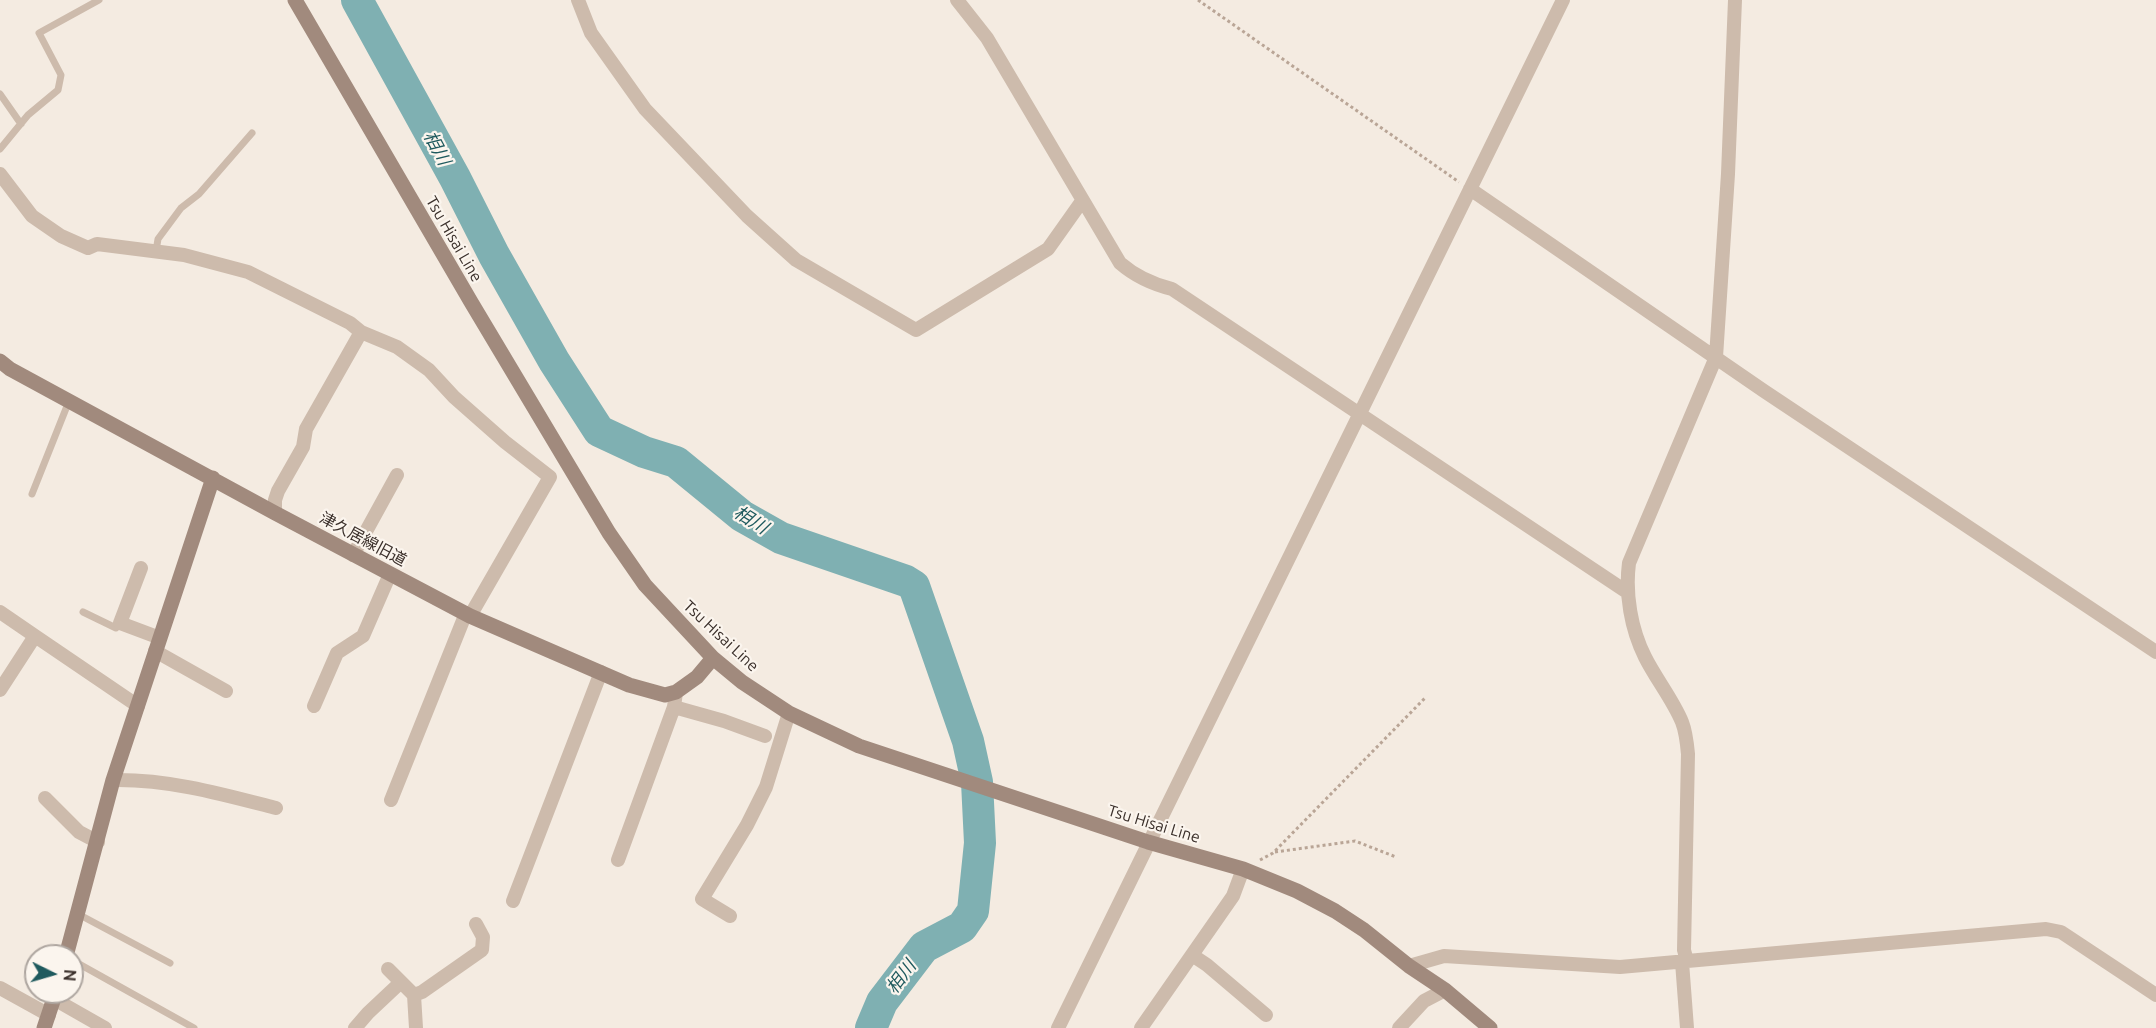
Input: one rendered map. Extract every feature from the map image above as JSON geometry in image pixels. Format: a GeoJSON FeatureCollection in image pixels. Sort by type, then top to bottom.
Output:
{"type":"FeatureCollection","features":[{"type":"Feature","properties":{"kind":"main road","name":"Tsu Hisai Line"},"geometry":{"type":"LineString","coordinates":[[296,0],[471,302],[609,533],[645,585],[713,658],[742,682],[789,713],[859,746],[1148,842],[1243,869],[1297,891],[1335,911],[1364,930],[1409,966],[1445,990],[1490,1028]]}},
{"type":"Feature","properties":{"kind":"main road","name":"津久居線旧道"},"geometry":{"type":"LineString","coordinates":[[0,361],[10,369],[275,513],[468,614],[601,672],[675,700]]}},
{"type":"Feature","properties":{"kind":"main road"},"geometry":{"type":"LineString","coordinates":[[69,944],[113,780],[213,478]]}},
{"type":"Feature","properties":{"kind":"main road"},"geometry":{"type":"LineString","coordinates":[[675,700],[713,658]]}},
{"type":"Feature","properties":{"kind":"main road"},"geometry":{"type":"LineString","coordinates":[[46,1021],[52,1004]]}},
{"type":"Feature","properties":{"kind":"street"},"geometry":{"type":"LineString","coordinates":[[578,0],[591,33],[645,109],[747,216],[795,260],[916,330],[1048,249],[1082,201]]}},
{"type":"Feature","properties":{"kind":"street"},"geometry":{"type":"LineString","coordinates":[[957,0],[987,38],[1120,263],[1133,274],[1151,284],[1172,289],[1627,592]]}},
{"type":"Feature","properties":{"kind":"street"},"geometry":{"type":"LineString","coordinates":[[1058,1028],[1563,0]]}},
{"type":"Feature","properties":{"kind":"street"},"geometry":{"type":"LineString","coordinates":[[1687,1028],[1684,961],[1688,754],[1686,737],[1682,722],[1644,654],[1636,632],[1627,592],[1629,563],[1716,357],[1728,174],[1735,0]]}},
{"type":"Feature","properties":{"kind":"street"},"geometry":{"type":"LineString","coordinates":[[0,174],[32,216],[62,236],[88,248],[97,244],[184,255],[248,272],[350,323],[361,332],[397,347],[429,370],[463,405],[550,477]]}},
{"type":"Feature","properties":{"kind":"street"},"geometry":{"type":"LineString","coordinates":[[1470,189],[1764,391],[2156,652]]}},
{"type":"Feature","properties":{"kind":"street"},"geometry":{"type":"LineString","coordinates":[[275,513],[278,491],[303,447],[306,429],[361,332]]}},
{"type":"Feature","properties":{"kind":"street"},"geometry":{"type":"LineString","coordinates":[[391,800],[468,614],[550,477],[570,466]]}},
{"type":"Feature","properties":{"kind":"street"},"geometry":{"type":"LineString","coordinates":[[353,555],[397,475]]}},
{"type":"Feature","properties":{"kind":"street"},"geometry":{"type":"LineString","coordinates":[[141,568],[120,623],[226,691]]}},
{"type":"Feature","properties":{"kind":"street"},"geometry":{"type":"LineString","coordinates":[[315,706],[337,652],[363,636],[390,574]]}},
{"type":"Feature","properties":{"kind":"street"},"geometry":{"type":"LineString","coordinates":[[0,612],[138,706]]}},
{"type":"Feature","properties":{"kind":"street"},"geometry":{"type":"LineString","coordinates":[[0,690],[35,636]]}},
{"type":"Feature","properties":{"kind":"street"},"geometry":{"type":"LineString","coordinates":[[513,901],[601,672]]}},
{"type":"Feature","properties":{"kind":"street"},"geometry":{"type":"LineString","coordinates":[[618,860],[675,700],[765,736]]}},
{"type":"Feature","properties":{"kind":"street"},"geometry":{"type":"LineString","coordinates":[[730,916],[702,899],[747,825],[766,787],[789,713]]}},
{"type":"Feature","properties":{"kind":"street"},"geometry":{"type":"LineString","coordinates":[[113,780],[137,780],[211,790],[276,808]]}},
{"type":"Feature","properties":{"kind":"street"},"geometry":{"type":"LineString","coordinates":[[45,798],[79,832],[98,842]]}},
{"type":"Feature","properties":{"kind":"street"},"geometry":{"type":"LineString","coordinates":[[1143,1027],[1233,896],[1243,869]]}},
{"type":"Feature","properties":{"kind":"street"},"geometry":{"type":"LineString","coordinates":[[414,995],[422,992],[482,950],[483,937],[476,924]]}},
{"type":"Feature","properties":{"kind":"street"},"geometry":{"type":"LineString","coordinates":[[1409,966],[1444,956],[1620,967],[2046,929],[2061,932],[2156,995]]}},
{"type":"Feature","properties":{"kind":"street"},"geometry":{"type":"LineString","coordinates":[[1192,955],[1266,1015]]}},
{"type":"Feature","properties":{"kind":"street"},"geometry":{"type":"LineString","coordinates":[[388,969],[414,995],[416,1028]]}},
{"type":"Feature","properties":{"kind":"street"},"geometry":{"type":"LineString","coordinates":[[355,1028],[401,982]]}},
{"type":"Feature","properties":{"kind":"street"},"geometry":{"type":"LineString","coordinates":[[0,988],[46,1021]]}},
{"type":"Feature","properties":{"kind":"street"},"geometry":{"type":"LineString","coordinates":[[1399,1028],[1424,1001],[1445,990]]}},
{"type":"Feature","properties":{"kind":"street"},"geometry":{"type":"LineString","coordinates":[[69,1004],[105,1028]]}},
{"type":"Feature","properties":{"kind":"lane"},"geometry":{"type":"LineString","coordinates":[[0,149],[27,115],[58,90],[61,75],[39,33],[99,0]]}},
{"type":"Feature","properties":{"kind":"lane"},"geometry":{"type":"LineString","coordinates":[[0,93],[21,124]]}},
{"type":"Feature","properties":{"kind":"lane"},"geometry":{"type":"LineString","coordinates":[[156,251],[158,239],[181,208],[199,194],[252,132]]}},
{"type":"Feature","properties":{"kind":"lane"},"geometry":{"type":"LineString","coordinates":[[32,494],[69,401]]}},
{"type":"Feature","properties":{"kind":"lane"},"geometry":{"type":"LineString","coordinates":[[83,612],[116,628],[120,623]]}},
{"type":"Feature","properties":{"kind":"lane"},"geometry":{"type":"LineString","coordinates":[[78,914],[170,963]]}},
{"type":"Feature","properties":{"kind":"lane"},"geometry":{"type":"LineString","coordinates":[[84,967],[194,1028]]}},
{"type":"Feature","properties":{"kind":"path"},"geometry":{"type":"LineString","coordinates":[[1198,0],[1470,189]]}},
{"type":"Feature","properties":{"kind":"path"},"geometry":{"type":"LineString","coordinates":[[1243,869],[1273,853],[1425,698]]}},
{"type":"Feature","properties":{"kind":"path"},"geometry":{"type":"LineString","coordinates":[[1273,853],[1355,841],[1396,857]]}},
{"type":"Feature","properties":{"kind":"waterway","name":"相川"},"geometry":{"type":"LineString","coordinates":[[357,0],[455,178],[494,255],[554,361],[599,431],[644,452],[676,462],[742,516],[781,538],[906,581],[914,586],[968,741],[977,782],[980,843],[973,911],[962,927],[924,947],[882,1002],[871,1028]]}}]}
